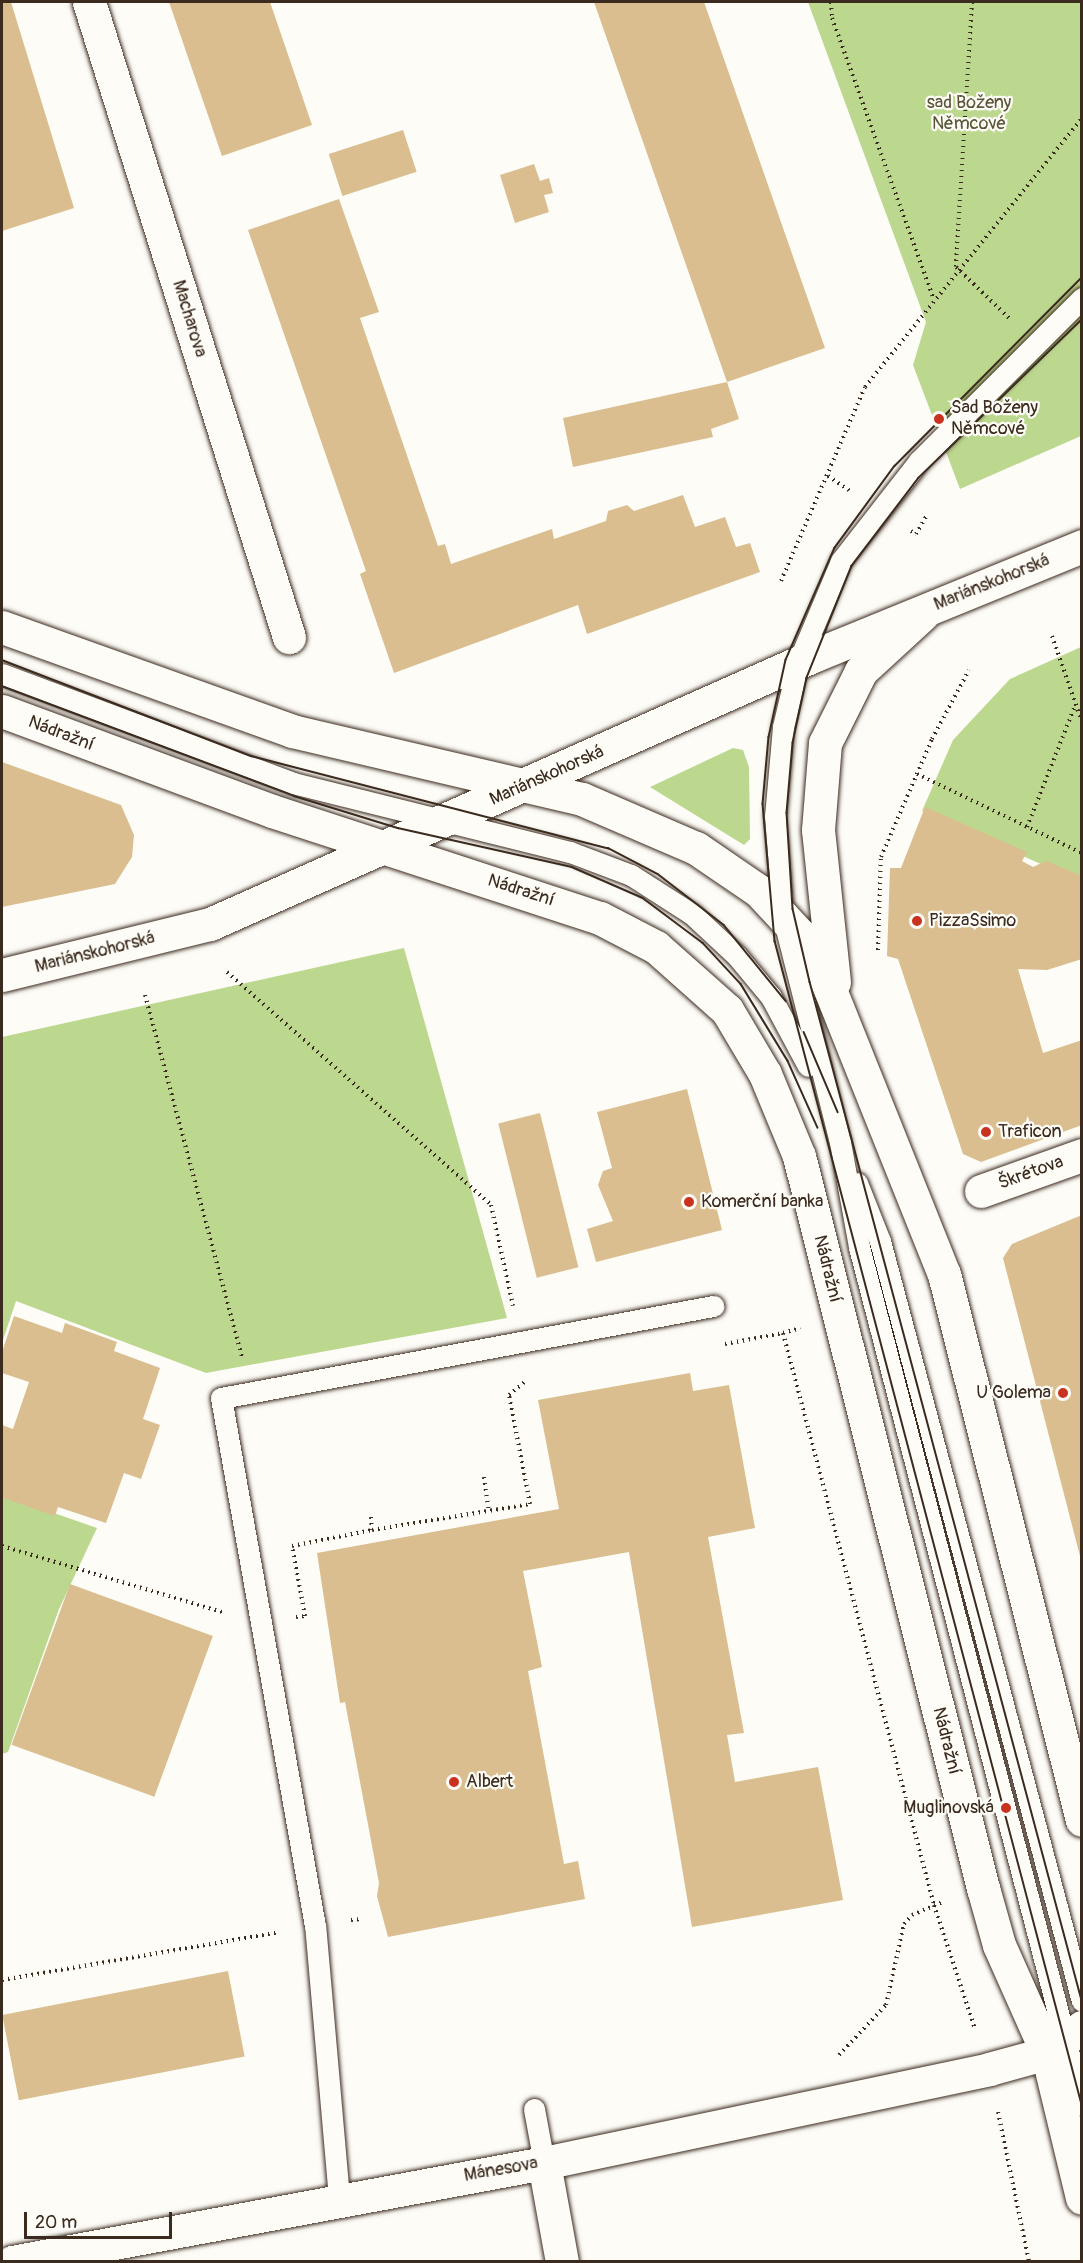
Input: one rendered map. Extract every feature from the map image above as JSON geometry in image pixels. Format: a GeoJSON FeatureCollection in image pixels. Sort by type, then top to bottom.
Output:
{"type":"FeatureCollection","features":[{"type":"Feature","properties":{"kind":"street","name":"Macharova"},"geometry":{"type":"LineString","coordinates":[[89,2],[289,637]]}},
{"type":"Feature","properties":{"kind":"street","name":"Mariánskohorská"},"geometry":{"type":"LineString","coordinates":[[2,975],[210,924],[530,784],[798,663],[1082,546]]}},
{"type":"Feature","properties":{"kind":"street"},"geometry":{"type":"LineString","coordinates":[[837,1008],[818,830],[825,743],[861,671],[935,606]]}},
{"type":"Feature","properties":{"kind":"street"},"geometry":{"type":"LineString","coordinates":[[2,627],[292,731],[530,784],[614,811],[696,848],[759,891],[783,917],[812,955],[837,1008],[944,1274],[1082,1820]]}},
{"type":"Feature","properties":{"kind":"street","name":"Nádražní"},"geometry":{"type":"LineString","coordinates":[[2,711],[272,811],[572,908],[634,934],[707,988],[751,1045],[799,1156],[999,1946],[1065,2040],[1082,2198]]}},
{"type":"Feature","properties":{"kind":"street","name":"Škrétova"},"geometry":{"type":"LineString","coordinates":[[981,1191],[1082,1155]]}},
{"type":"Feature","properties":{"kind":"street","name":"Mánesova"},"geometry":{"type":"LineString","coordinates":[[12,2262],[339,2198],[544,2163],[989,2069],[1065,2040]]}},
{"type":"Feature","properties":{"kind":"street"},"geometry":{"type":"LineString","coordinates":[[544,2163],[562,2262]]}},
{"type":"Feature","properties":{"kind":"lane"},"geometry":{"type":"LineString","coordinates":[[1082,298],[877,509],[827,587],[798,663],[776,795],[783,917],[840,1142],[874,1308],[1082,2104]]}},
{"type":"Feature","properties":{"kind":"lane"},"geometry":{"type":"LineString","coordinates":[[2,674],[245,767],[442,823],[604,862],[647,883],[692,914],[771,997],[803,1054],[880,1241],[1082,2001]]}},
{"type":"Feature","properties":{"kind":"lane"},"geometry":{"type":"LineString","coordinates":[[339,2198],[315,1926],[221,1398],[521,1344],[713,1306]]}},
{"type":"Feature","properties":{"kind":"lane"},"geometry":{"type":"LineString","coordinates":[[534,2109],[544,2163]]}},
{"type":"Feature","properties":{"kind":"path"},"geometry":{"type":"LineString","coordinates":[[831,2],[832,18],[933,298]]}},
{"type":"Feature","properties":{"kind":"path"},"geometry":{"type":"LineString","coordinates":[[972,2],[956,267],[1012,321]]}},
{"type":"Feature","properties":{"kind":"path"},"geometry":{"type":"LineString","coordinates":[[780,581],[865,387],[956,267],[1082,118]]}},
{"type":"Feature","properties":{"kind":"path"},"geometry":{"type":"LineString","coordinates":[[1052,636],[1074,708],[1082,722]]}},
{"type":"Feature","properties":{"kind":"path"},"geometry":{"type":"LineString","coordinates":[[878,950],[881,857],[917,774],[969,669]]}},
{"type":"Feature","properties":{"kind":"path"},"geometry":{"type":"LineString","coordinates":[[1027,827],[1074,708]]}},
{"type":"Feature","properties":{"kind":"path"},"geometry":{"type":"LineString","coordinates":[[917,774],[1082,853]]}},
{"type":"Feature","properties":{"kind":"path"},"geometry":{"type":"LineString","coordinates":[[227,972],[491,1205],[527,1380]]}},
{"type":"Feature","properties":{"kind":"path"},"geometry":{"type":"LineString","coordinates":[[145,995],[251,1394]]}},
{"type":"Feature","properties":{"kind":"path"},"geometry":{"type":"LineString","coordinates":[[713,1346],[783,1333],[934,1905],[989,2069],[1029,2262]]}},
{"type":"Feature","properties":{"kind":"path"},"geometry":{"type":"LineString","coordinates":[[2,1546],[263,1624],[305,1616],[292,1545],[530,1504],[509,1395],[527,1380],[538,1378]]}},
{"type":"Feature","properties":{"kind":"path"},"geometry":{"type":"LineString","coordinates":[[484,1477],[489,1511]]}},
{"type":"Feature","properties":{"kind":"path"},"geometry":{"type":"LineString","coordinates":[[371,1517],[372,1530]]}},
{"type":"Feature","properties":{"kind":"path"},"geometry":{"type":"LineString","coordinates":[[836,2059],[886,2004],[904,1924],[934,1905]]}},
{"type":"Feature","properties":{"kind":"path"},"geometry":{"type":"LineString","coordinates":[[2,1980],[315,1926]]}},
{"type":"Feature","properties":{"kind":"green space","name":"sad Boženy Němcové"},"geometry":{"type":"Polygon","coordinates":[[[808,2],[1081,2],[1081,436],[960,489],[913,365],[926,322],[808,2]]]}},
{"type":"Feature","properties":{"kind":"green space"},"geometry":{"type":"Polygon","coordinates":[[[1081,647],[1081,882],[922,811],[953,740],[1010,679],[1081,647]]]}},
{"type":"Feature","properties":{"kind":"green space"},"geometry":{"type":"Polygon","coordinates":[[[733,748],[743,750],[749,767],[750,839],[744,845],[650,787],[733,748]]]}},
{"type":"Feature","properties":{"kind":"green space"},"geometry":{"type":"Polygon","coordinates":[[[404,948],[507,1318],[206,1373],[16,1301],[2,1343],[2,1037],[404,948]]]}},
{"type":"Feature","properties":{"kind":"green space"},"geometry":{"type":"Polygon","coordinates":[[[2,1495],[97,1528],[59,1609],[8,1752],[2,1754],[2,1495]]]}},
{"type":"Feature","properties":{"kind":"building"},"geometry":{"type":"Polygon","coordinates":[[[2,2],[11,2],[74,208],[2,231],[2,2]]]}},
{"type":"Feature","properties":{"kind":"building"},"geometry":{"type":"Polygon","coordinates":[[[169,2],[270,2],[312,125],[222,156],[169,2]]]}},
{"type":"Feature","properties":{"kind":"building"},"geometry":{"type":"Polygon","coordinates":[[[594,2],[704,2],[825,348],[727,382],[594,2]]]}},
{"type":"Feature","properties":{"kind":"building"},"geometry":{"type":"Polygon","coordinates":[[[403,130],[417,172],[342,196],[329,154],[403,130]]]}},
{"type":"Feature","properties":{"kind":"building"},"geometry":{"type":"Polygon","coordinates":[[[534,164],[540,181],[549,178],[553,193],[544,195],[549,212],[515,223],[500,175],[534,164]]]}},
{"type":"Feature","properties":{"kind":"building"},"geometry":{"type":"Polygon","coordinates":[[[339,199],[379,312],[360,318],[438,546],[445,544],[451,564],[552,529],[554,539],[606,521],[608,511],[627,505],[634,511],[683,495],[695,527],[725,517],[736,547],[750,543],[760,572],[587,634],[578,605],[394,673],[360,574],[366,571],[248,230],[339,199]]]}},
{"type":"Feature","properties":{"kind":"building"},"geometry":{"type":"Polygon","coordinates":[[[727,382],[739,419],[711,429],[713,437],[573,467],[563,418],[727,382]]]}},
{"type":"Feature","properties":{"kind":"building"},"geometry":{"type":"Polygon","coordinates":[[[2,762],[121,805],[134,835],[132,857],[115,884],[2,907],[2,762]]]}},
{"type":"Feature","properties":{"kind":"building"},"geometry":{"type":"Polygon","coordinates":[[[925,807],[1027,852],[1022,861],[1033,867],[1046,861],[1082,876],[1082,959],[1047,970],[1018,969],[1043,1053],[1082,1040],[1082,1125],[981,1162],[963,1154],[898,959],[887,956],[890,868],[901,868],[925,807]]]}},
{"type":"Feature","properties":{"kind":"building"},"geometry":{"type":"Polygon","coordinates":[[[687,1089],[722,1230],[596,1262],[587,1229],[613,1221],[598,1185],[603,1171],[612,1168],[597,1112],[687,1089]]]}},
{"type":"Feature","properties":{"kind":"building"},"geometry":{"type":"Polygon","coordinates":[[[540,1113],[578,1267],[537,1278],[498,1123],[540,1113]]]}},
{"type":"Feature","properties":{"kind":"building"},"geometry":{"type":"Polygon","coordinates":[[[1082,1215],[1081,1560],[1003,1258],[1012,1244],[1082,1215]]]}},
{"type":"Feature","properties":{"kind":"building"},"geometry":{"type":"Polygon","coordinates":[[[14,1316],[62,1333],[65,1323],[117,1342],[114,1351],[160,1368],[143,1419],[160,1425],[141,1479],[124,1473],[106,1523],[58,1507],[55,1516],[3,1498],[2,1425],[13,1429],[29,1382],[2,1373],[2,1352],[14,1316]]]}},
{"type":"Feature","properties":{"kind":"building"},"geometry":{"type":"Polygon","coordinates":[[[690,1373],[693,1391],[729,1385],[755,1528],[708,1537],[744,1733],[727,1735],[735,1782],[818,1767],[843,1900],[692,1927],[629,1552],[523,1571],[542,1667],[528,1671],[564,1864],[578,1861],[585,1899],[388,1937],[377,1896],[379,1883],[345,1702],[340,1703],[317,1553],[559,1509],[538,1400],[690,1373]]]}},
{"type":"Feature","properties":{"kind":"building"},"geometry":{"type":"Polygon","coordinates":[[[70,1584],[213,1636],[154,1797],[12,1745],[70,1584]]]}},
{"type":"Feature","properties":{"kind":"building"},"geometry":{"type":"Polygon","coordinates":[[[228,1971],[245,2056],[19,2100],[2,2015],[228,1971]]]}},
{"type":"Feature","properties":{"kind":"tram line"},"geometry":{"type":"LineString","coordinates":[[1082,278],[895,466],[835,548],[786,660],[769,737],[763,804],[775,941],[1082,2105]]}},
{"type":"Feature","properties":{"kind":"tram line"},"geometry":{"type":"LineString","coordinates":[[1082,320],[919,478],[852,566],[807,678],[793,743],[787,813],[793,909],[810,982],[1082,2001]]}},
{"type":"Feature","properties":{"kind":"tram line"},"geometry":{"type":"LineString","coordinates":[[2,660],[251,756],[608,848],[658,874],[724,925],[786,1001]]}},
{"type":"Feature","properties":{"kind":"tram line"},"geometry":{"type":"LineString","coordinates":[[2,686],[294,796],[398,828],[572,867],[643,898],[703,943],[741,984],[788,1061],[818,1128]]}},
{"type":"Feature","properties":{"kind":"tram line"},"geometry":{"type":"LineString","coordinates":[[804,1032],[838,1112]]}},
{"type":"Feature","properties":{"kind":"place","name":"Sad Boženy Němcové"},"geometry":{"type":"Point","coordinates":[939,419]}},
{"type":"Feature","properties":{"kind":"place","name":"PizzaSsimo"},"geometry":{"type":"Point","coordinates":[917,921]}},
{"type":"Feature","properties":{"kind":"place","name":"Traficon"},"geometry":{"type":"Point","coordinates":[986,1132]}},
{"type":"Feature","properties":{"kind":"place","name":"Komerční banka"},"geometry":{"type":"Point","coordinates":[689,1202]}},
{"type":"Feature","properties":{"kind":"place","name":"U Golema"},"geometry":{"type":"Point","coordinates":[1063,1393]}},
{"type":"Feature","properties":{"kind":"place","name":"Albert"},"geometry":{"type":"Point","coordinates":[454,1782]}},
{"type":"Feature","properties":{"kind":"place","name":"Muglinovská"},"geometry":{"type":"Point","coordinates":[1006,1808]}}]}
